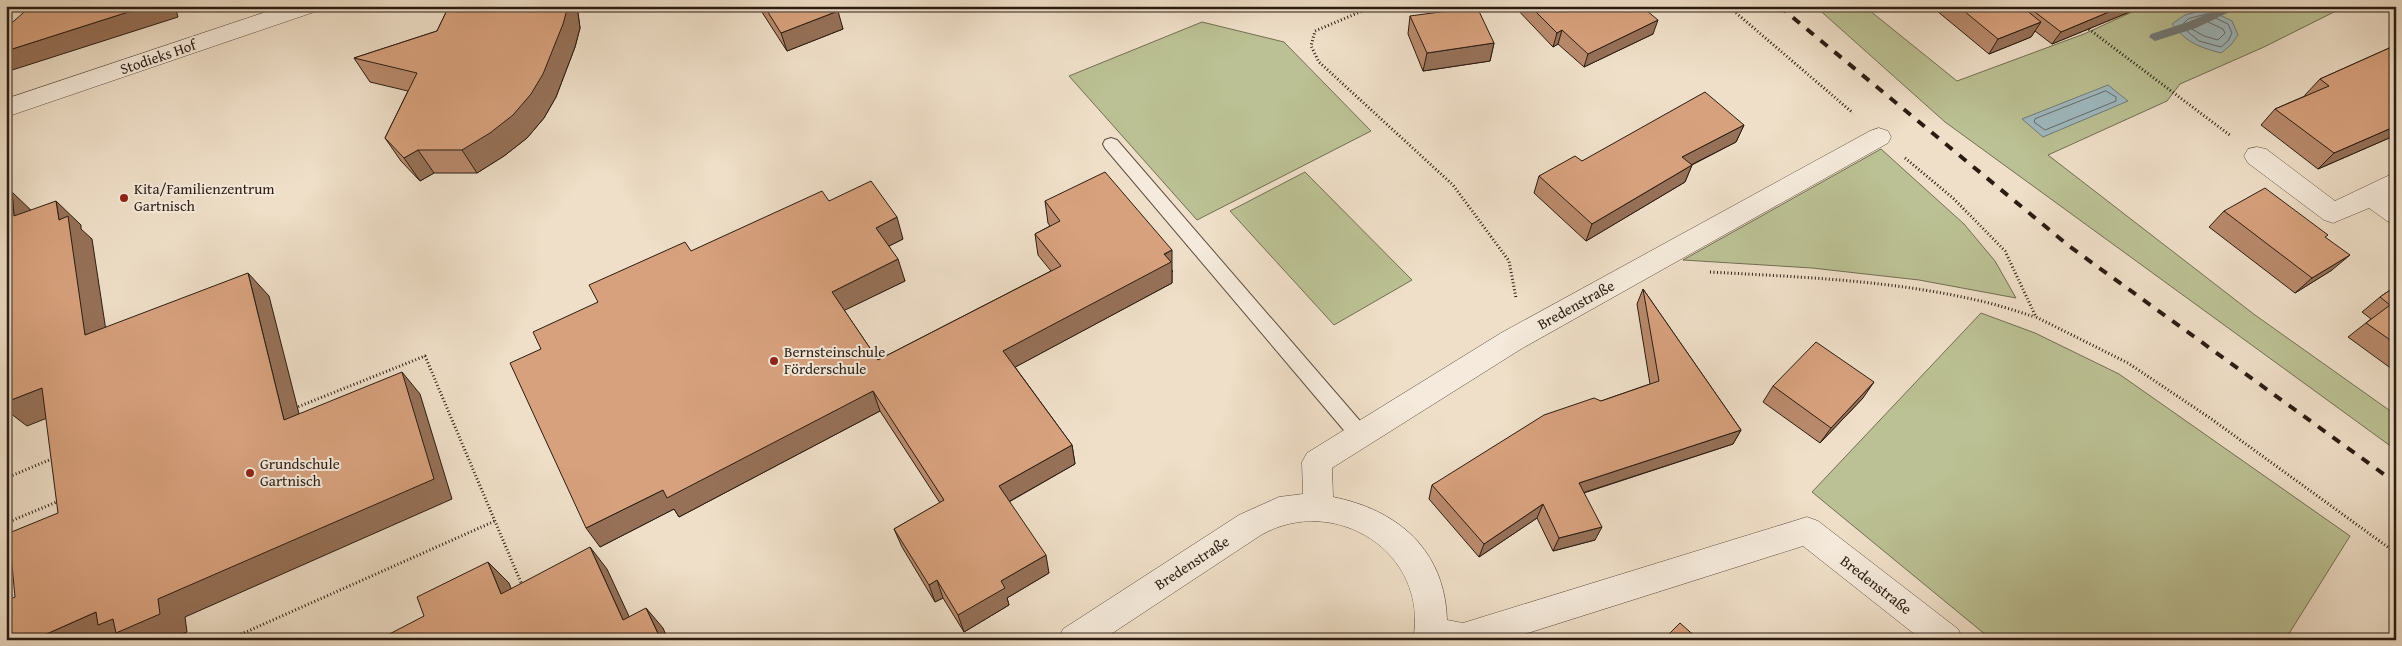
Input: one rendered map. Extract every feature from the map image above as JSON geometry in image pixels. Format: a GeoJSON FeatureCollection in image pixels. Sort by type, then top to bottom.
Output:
{"type":"FeatureCollection","features":[{"type":"Feature","properties":{"kind":"street","name":"Stodieks Hof"},"geometry":{"type":"LineString","coordinates":[[6,108],[309,6]]}},
{"type":"Feature","properties":{"kind":"street","name":"Bredenstraße"},"geometry":{"type":"LineString","coordinates":[[1318,506],[1317,462],[1511,341],[1879,136]]}},
{"type":"Feature","properties":{"kind":"street"},"geometry":{"type":"LineString","coordinates":[[2257,156],[2333,213],[2371,196],[2396,181]]}},
{"type":"Feature","properties":{"kind":"street"},"geometry":{"type":"LineString","coordinates":[[2371,196],[2396,214]]}},
{"type":"Feature","properties":{"kind":"street","name":"Bredenstraße"},"geometry":{"type":"LineString","coordinates":[[1074,640],[1248,527],[1280,510],[1318,506],[1358,517],[1380,528],[1387,532],[1408,552],[1423,577],[1429,602],[1430,636],[1463,638],[1807,531],[1947,640]]}},
{"type":"Feature","properties":{"kind":"lane"},"geometry":{"type":"LineString","coordinates":[[1111,144],[1360,435]]}},
{"type":"Feature","properties":{"kind":"path"},"geometry":{"type":"LineString","coordinates":[[1374,6],[1315,31],[1311,46],[1319,62],[1453,185],[1509,261],[1519,311],[1511,341]]}},
{"type":"Feature","properties":{"kind":"path"},"geometry":{"type":"LineString","coordinates":[[1728,6],[1953,198],[2005,251],[2036,318]]}},
{"type":"Feature","properties":{"kind":"path"},"geometry":{"type":"LineString","coordinates":[[2081,22],[2257,156]]}},
{"type":"Feature","properties":{"kind":"path"},"geometry":{"type":"LineString","coordinates":[[1645,267],[1663,272],[1729,272],[1812,278],[1922,290],[1977,300],[2036,318],[2128,362],[2210,418],[2396,553]]}},
{"type":"Feature","properties":{"kind":"path"},"geometry":{"type":"LineString","coordinates":[[286,411],[425,356],[523,588]]}},
{"type":"Feature","properties":{"kind":"path"},"geometry":{"type":"LineString","coordinates":[[6,478],[58,456],[60,465]]}},
{"type":"Feature","properties":{"kind":"path"},"geometry":{"type":"LineString","coordinates":[[6,524],[64,499]]}},
{"type":"Feature","properties":{"kind":"path"},"geometry":{"type":"LineString","coordinates":[[228,640],[495,522]]}},
{"type":"Feature","properties":{"kind":"path"},"geometry":{"type":"LineString","coordinates":[[6,539],[14,611]]}},
{"type":"Feature","properties":{"kind":"green space"},"geometry":{"type":"Polygon","coordinates":[[[1815,6],[1864,6],[1957,81],[2084,34],[2145,6],[2346,6],[2264,47],[2180,84],[2167,101],[2048,155],[2255,315],[2396,415],[2396,450],[1945,122],[1815,6]]]}},
{"type":"Feature","properties":{"kind":"green space"},"geometry":{"type":"Polygon","coordinates":[[[1202,22],[1284,42],[1371,131],[1197,220],[1069,76],[1202,22]]]}},
{"type":"Feature","properties":{"kind":"green space"},"geometry":{"type":"Polygon","coordinates":[[[1881,149],[1964,224],[1995,261],[2016,298],[1919,280],[1812,268],[1683,260],[1881,149]]]}},
{"type":"Feature","properties":{"kind":"green space"},"geometry":{"type":"Polygon","coordinates":[[[1305,172],[1412,280],[1334,325],[1230,211],[1305,172]]]}},
{"type":"Feature","properties":{"kind":"green space"},"geometry":{"type":"Polygon","coordinates":[[[1981,313],[2035,333],[2119,374],[2350,536],[2285,640],[1992,640],[1812,492],[1981,313]]]}},
{"type":"Feature","properties":{"kind":"water"},"geometry":{"type":"Polygon","coordinates":[[[2207,9],[2232,21],[2238,35],[2231,45],[2221,53],[2206,49],[2188,40],[2172,24],[2185,15],[2207,9]]]}},
{"type":"Feature","properties":{"kind":"water"},"geometry":{"type":"Polygon","coordinates":[[[2108,85],[2128,101],[2043,137],[2022,119],[2108,85]]]}},
{"type":"Feature","properties":{"kind":"building"},"geometry":{"type":"Polygon","coordinates":[[[31,6],[147,6],[6,51],[6,28],[31,6]]]}},
{"type":"Feature","properties":{"kind":"building"},"geometry":{"type":"Polygon","coordinates":[[[449,6],[568,6],[563,24],[543,74],[531,94],[513,115],[490,133],[462,150],[418,150],[404,158],[385,138],[417,73],[354,58],[437,31],[449,6]]]}},
{"type":"Feature","properties":{"kind":"building"},"geometry":{"type":"Polygon","coordinates":[[[764,6],[835,6],[838,11],[781,33],[764,6]]]}},
{"type":"Feature","properties":{"kind":"building"},"geometry":{"type":"Polygon","coordinates":[[[1530,6],[1641,6],[1658,20],[1588,54],[1562,30],[1557,33],[1530,6]]]}},
{"type":"Feature","properties":{"kind":"building"},"geometry":{"type":"Polygon","coordinates":[[[1958,6],[2021,6],[2041,22],[1998,39],[1958,6]]]}},
{"type":"Feature","properties":{"kind":"building"},"geometry":{"type":"Polygon","coordinates":[[[2027,6],[2123,6],[2061,32],[2027,6]]]}},
{"type":"Feature","properties":{"kind":"building"},"geometry":{"type":"Polygon","coordinates":[[[1477,7],[1494,43],[1427,53],[1410,16],[1477,7]]]}},
{"type":"Feature","properties":{"kind":"building"},"geometry":{"type":"Polygon","coordinates":[[[2396,45],[2396,126],[2334,153],[2275,109],[2329,86],[2320,79],[2396,45]]]}},
{"type":"Feature","properties":{"kind":"building"},"geometry":{"type":"Polygon","coordinates":[[[1705,92],[1744,125],[1682,157],[1692,165],[1592,224],[1539,176],[1575,156],[1582,161],[1705,92]]]}},
{"type":"Feature","properties":{"kind":"building"},"geometry":{"type":"Polygon","coordinates":[[[1105,172],[1172,250],[1164,254],[1171,262],[1003,351],[1072,445],[999,486],[1046,555],[1001,581],[1005,588],[958,615],[937,580],[929,585],[894,529],[944,500],[873,391],[667,498],[663,490],[586,528],[510,363],[541,349],[533,332],[598,302],[589,285],[685,242],[691,251],[822,191],[829,201],[871,181],[897,217],[876,228],[898,259],[832,292],[878,360],[1061,266],[1035,234],[1060,221],[1045,201],[1105,172]]]}},
{"type":"Feature","properties":{"kind":"building"},"geometry":{"type":"Polygon","coordinates":[[[2265,188],[2328,235],[2325,237],[2350,255],[2312,278],[2224,211],[2265,188]]]}},
{"type":"Feature","properties":{"kind":"building"},"geometry":{"type":"Polygon","coordinates":[[[12,192],[14,216],[56,201],[59,220],[68,216],[85,335],[248,273],[284,420],[402,372],[434,479],[158,599],[160,614],[116,633],[113,619],[98,625],[96,612],[33,640],[6,640],[6,601],[15,597],[9,533],[58,513],[42,388],[6,402],[6,194],[12,192]]]}},
{"type":"Feature","properties":{"kind":"building"},"geometry":{"type":"Polygon","coordinates":[[[2396,286],[2396,344],[2366,323],[2390,305],[2380,297],[2396,286]]]}},
{"type":"Feature","properties":{"kind":"building"},"geometry":{"type":"Polygon","coordinates":[[[1643,289],[1741,430],[1579,483],[1602,527],[1559,538],[1543,504],[1484,544],[1432,485],[1544,415],[1594,398],[1601,401],[1659,381],[1643,289]]]}},
{"type":"Feature","properties":{"kind":"building"},"geometry":{"type":"Polygon","coordinates":[[[1816,342],[1874,382],[1831,428],[1773,386],[1816,342]]]}},
{"type":"Feature","properties":{"kind":"building"},"geometry":{"type":"Polygon","coordinates":[[[590,547],[623,620],[646,608],[661,640],[378,640],[424,616],[417,597],[488,562],[501,594],[590,547]]]}},
{"type":"Feature","properties":{"kind":"building"},"geometry":{"type":"Polygon","coordinates":[[[1680,623],[1699,640],[1663,640],[1680,623]]]}},
{"type":"Feature","properties":{"kind":"waterway"},"geometry":{"type":"LineString","coordinates":[[2155,37],[2192,25],[2236,6]]}},
{"type":"Feature","properties":{"kind":"railway"},"geometry":{"type":"LineString","coordinates":[[1779,6],[2069,246],[2396,483]]}},
{"type":"Feature","properties":{"kind":"place","name":"Kita/Familienzentrum Gartnisch"},"geometry":{"type":"Point","coordinates":[124,198]}},
{"type":"Feature","properties":{"kind":"place","name":"Bernsteinschule Förderschule"},"geometry":{"type":"Point","coordinates":[774,361]}},
{"type":"Feature","properties":{"kind":"place","name":"Grundschule Gartnisch"},"geometry":{"type":"Point","coordinates":[250,473]}}]}
